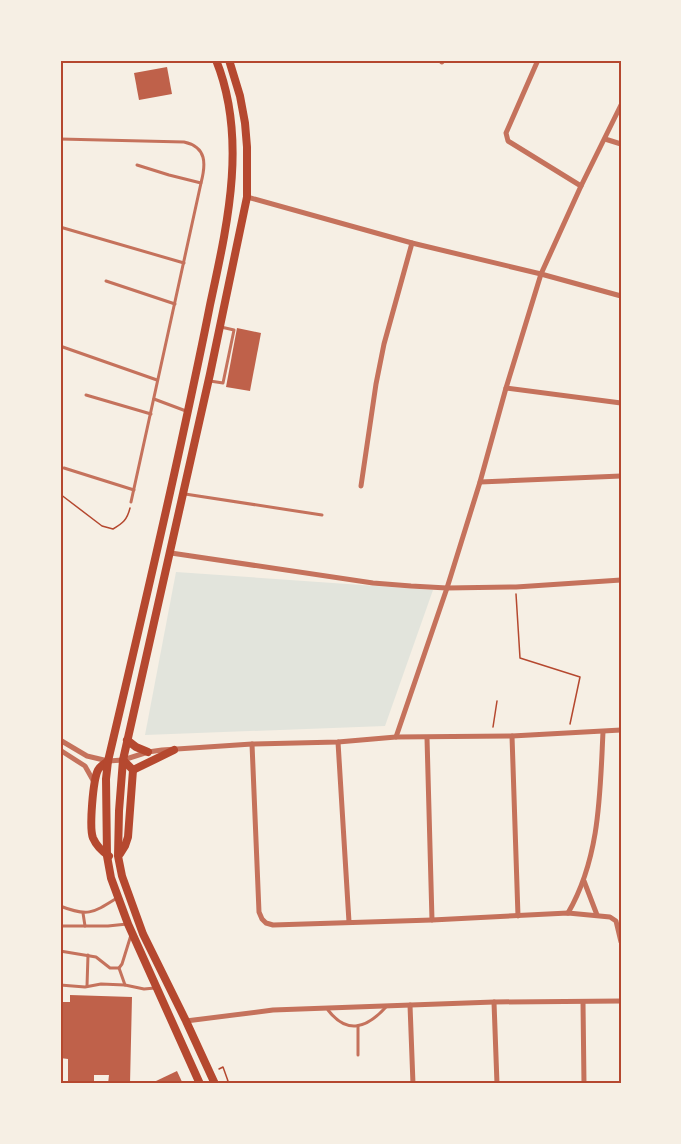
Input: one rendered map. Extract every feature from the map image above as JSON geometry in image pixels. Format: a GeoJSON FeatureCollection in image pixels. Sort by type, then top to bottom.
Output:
{"type":"FeatureCollection","features":[{"type":"Feature","properties":{"kind":"main road"},"geometry":{"type":"LineString","coordinates":[[200,1084],[117,898],[107,856],[106,779],[108,760],[188,412],[226,228],[231,193],[231,126],[227,97],[216,60]]}},
{"type":"Feature","properties":{"kind":"main road"},"geometry":{"type":"LineString","coordinates":[[215,1084],[143,934],[122,876],[118,856],[123,760],[209,381],[247,197],[245,123],[240,96],[229,60]]}},
{"type":"Feature","properties":{"kind":"main road"},"geometry":{"type":"LineString","coordinates":[[127,740],[148,752]]}},
{"type":"Feature","properties":{"kind":"main road"},"geometry":{"type":"LineString","coordinates":[[133,770],[174,750]]}},
{"type":"Feature","properties":{"kind":"main road"},"geometry":{"type":"LineString","coordinates":[[108,760],[100,766],[94,782],[92,834],[107,856],[118,856]]}},
{"type":"Feature","properties":{"kind":"main road"},"geometry":{"type":"LineString","coordinates":[[118,856],[128,837],[133,770],[123,760]]}},
{"type":"Feature","properties":{"kind":"street"},"geometry":{"type":"LineString","coordinates":[[538,60],[506,133],[508,141],[581,186]]}},
{"type":"Feature","properties":{"kind":"street"},"geometry":{"type":"LineString","coordinates":[[396,737],[447,588],[541,274],[621,105]]}},
{"type":"Feature","properties":{"kind":"street"},"geometry":{"type":"LineString","coordinates":[[604,139],[621,144]]}},
{"type":"Feature","properties":{"kind":"street"},"geometry":{"type":"LineString","coordinates":[[247,197],[412,243],[621,296]]}},
{"type":"Feature","properties":{"kind":"street"},"geometry":{"type":"LineString","coordinates":[[362,486],[382,354],[412,243]]}},
{"type":"Feature","properties":{"kind":"street"},"geometry":{"type":"LineString","coordinates":[[506,388],[621,403]]}},
{"type":"Feature","properties":{"kind":"street"},"geometry":{"type":"LineString","coordinates":[[480,482],[621,476]]}},
{"type":"Feature","properties":{"kind":"street"},"geometry":{"type":"LineString","coordinates":[[171,553],[373,583],[447,588],[516,587],[621,580]]}},
{"type":"Feature","properties":{"kind":"street"},"geometry":{"type":"LineString","coordinates":[[60,740],[87,756],[123,760],[148,752],[252,744],[338,742],[396,737],[512,736],[621,730]]}},
{"type":"Feature","properties":{"kind":"street"},"geometry":{"type":"LineString","coordinates":[[568,913],[579,895],[595,838],[603,732]]}},
{"type":"Feature","properties":{"kind":"street"},"geometry":{"type":"LineString","coordinates":[[512,736],[518,916]]}},
{"type":"Feature","properties":{"kind":"street"},"geometry":{"type":"LineString","coordinates":[[427,738],[432,920]]}},
{"type":"Feature","properties":{"kind":"street"},"geometry":{"type":"LineString","coordinates":[[338,742],[349,922]]}},
{"type":"Feature","properties":{"kind":"street"},"geometry":{"type":"LineString","coordinates":[[66,744],[60,750],[85,766],[94,782]]}},
{"type":"Feature","properties":{"kind":"street"},"geometry":{"type":"LineString","coordinates":[[252,744],[259,912],[262,919],[273,926],[568,913],[610,917],[616,921],[621,942]]}},
{"type":"Feature","properties":{"kind":"street"},"geometry":{"type":"LineString","coordinates":[[584,881],[597,915]]}},
{"type":"Feature","properties":{"kind":"street"},"geometry":{"type":"LineString","coordinates":[[186,1021],[273,1010],[494,1002],[621,1001]]}},
{"type":"Feature","properties":{"kind":"street"},"geometry":{"type":"LineString","coordinates":[[494,1002],[497,1084]]}},
{"type":"Feature","properties":{"kind":"street"},"geometry":{"type":"LineString","coordinates":[[583,1002],[584,1084]]}},
{"type":"Feature","properties":{"kind":"street"},"geometry":{"type":"LineString","coordinates":[[410,1005],[413,1084]]}},
{"type":"Feature","properties":{"kind":"lane"},"geometry":{"type":"LineString","coordinates":[[60,139],[184,142],[199,148],[204,160],[184,263],[131,502]]}},
{"type":"Feature","properties":{"kind":"lane"},"geometry":{"type":"LineString","coordinates":[[137,165],[201,183]]}},
{"type":"Feature","properties":{"kind":"lane"},"geometry":{"type":"LineString","coordinates":[[60,227],[184,263]]}},
{"type":"Feature","properties":{"kind":"lane"},"geometry":{"type":"LineString","coordinates":[[106,281],[175,304]]}},
{"type":"Feature","properties":{"kind":"lane"},"geometry":{"type":"LineString","coordinates":[[209,381],[223,383],[234,330],[220,326]]}},
{"type":"Feature","properties":{"kind":"lane"},"geometry":{"type":"LineString","coordinates":[[60,346],[158,380]]}},
{"type":"Feature","properties":{"kind":"lane"},"geometry":{"type":"LineString","coordinates":[[86,395],[151,414]]}},
{"type":"Feature","properties":{"kind":"lane"},"geometry":{"type":"LineString","coordinates":[[154,399],[188,412]]}},
{"type":"Feature","properties":{"kind":"lane"},"geometry":{"type":"LineString","coordinates":[[64,468],[134,490]]}},
{"type":"Feature","properties":{"kind":"lane"},"geometry":{"type":"LineString","coordinates":[[184,494],[322,515]]}},
{"type":"Feature","properties":{"kind":"lane"},"geometry":{"type":"LineString","coordinates":[[60,906],[83,913],[96,910],[117,898]]}},
{"type":"Feature","properties":{"kind":"lane"},"geometry":{"type":"LineString","coordinates":[[83,913],[85,926]]}},
{"type":"Feature","properties":{"kind":"lane"},"geometry":{"type":"LineString","coordinates":[[60,927],[128,924]]}},
{"type":"Feature","properties":{"kind":"lane"},"geometry":{"type":"LineString","coordinates":[[60,951],[96,957],[110,968],[119,968],[123,964],[132,933]]}},
{"type":"Feature","properties":{"kind":"lane"},"geometry":{"type":"LineString","coordinates":[[87,986],[88,956]]}},
{"type":"Feature","properties":{"kind":"lane"},"geometry":{"type":"LineString","coordinates":[[119,968],[125,985]]}},
{"type":"Feature","properties":{"kind":"lane"},"geometry":{"type":"LineString","coordinates":[[60,985],[101,984],[144,989],[156,988]]}},
{"type":"Feature","properties":{"kind":"lane"},"geometry":{"type":"LineString","coordinates":[[327,1008],[342,1024],[358,1026],[373,1019],[387,1006]]}},
{"type":"Feature","properties":{"kind":"lane"},"geometry":{"type":"LineString","coordinates":[[358,1026],[358,1055]]}},
{"type":"Feature","properties":{"kind":"path"},"geometry":{"type":"LineString","coordinates":[[60,494],[102,526],[112,529],[127,517],[131,502]]}},
{"type":"Feature","properties":{"kind":"path"},"geometry":{"type":"LineString","coordinates":[[516,587],[520,658],[580,677],[568,733]]}},
{"type":"Feature","properties":{"kind":"path"},"geometry":{"type":"LineString","coordinates":[[492,736],[497,701]]}},
{"type":"Feature","properties":{"kind":"path"},"geometry":{"type":"LineString","coordinates":[[222,1084],[228,1081],[223,1067]]}},
{"type":"Feature","properties":{"kind":"shaded area"},"geometry":{"type":"Polygon","coordinates":[[[176,572],[433,590],[385,726],[145,735],[176,572]]]}},
{"type":"Feature","properties":{"kind":"building"},"geometry":{"type":"Polygon","coordinates":[[[167,67],[172,94],[139,100],[134,73],[167,67]]]}},
{"type":"Feature","properties":{"kind":"building"},"geometry":{"type":"Polygon","coordinates":[[[237,328],[261,333],[250,391],[226,387],[237,328]]]}},
{"type":"Feature","properties":{"kind":"building"},"geometry":{"type":"Polygon","coordinates":[[[70,995],[132,997],[130,1084],[108,1084],[109,1075],[94,1075],[94,1084],[68,1084],[68,1059],[60,1058],[60,1002],[70,1002],[70,995]]]}},
{"type":"Feature","properties":{"kind":"building"},"geometry":{"type":"Polygon","coordinates":[[[177,1071],[183,1084],[158,1084],[156,1081],[177,1071]]]}}]}
